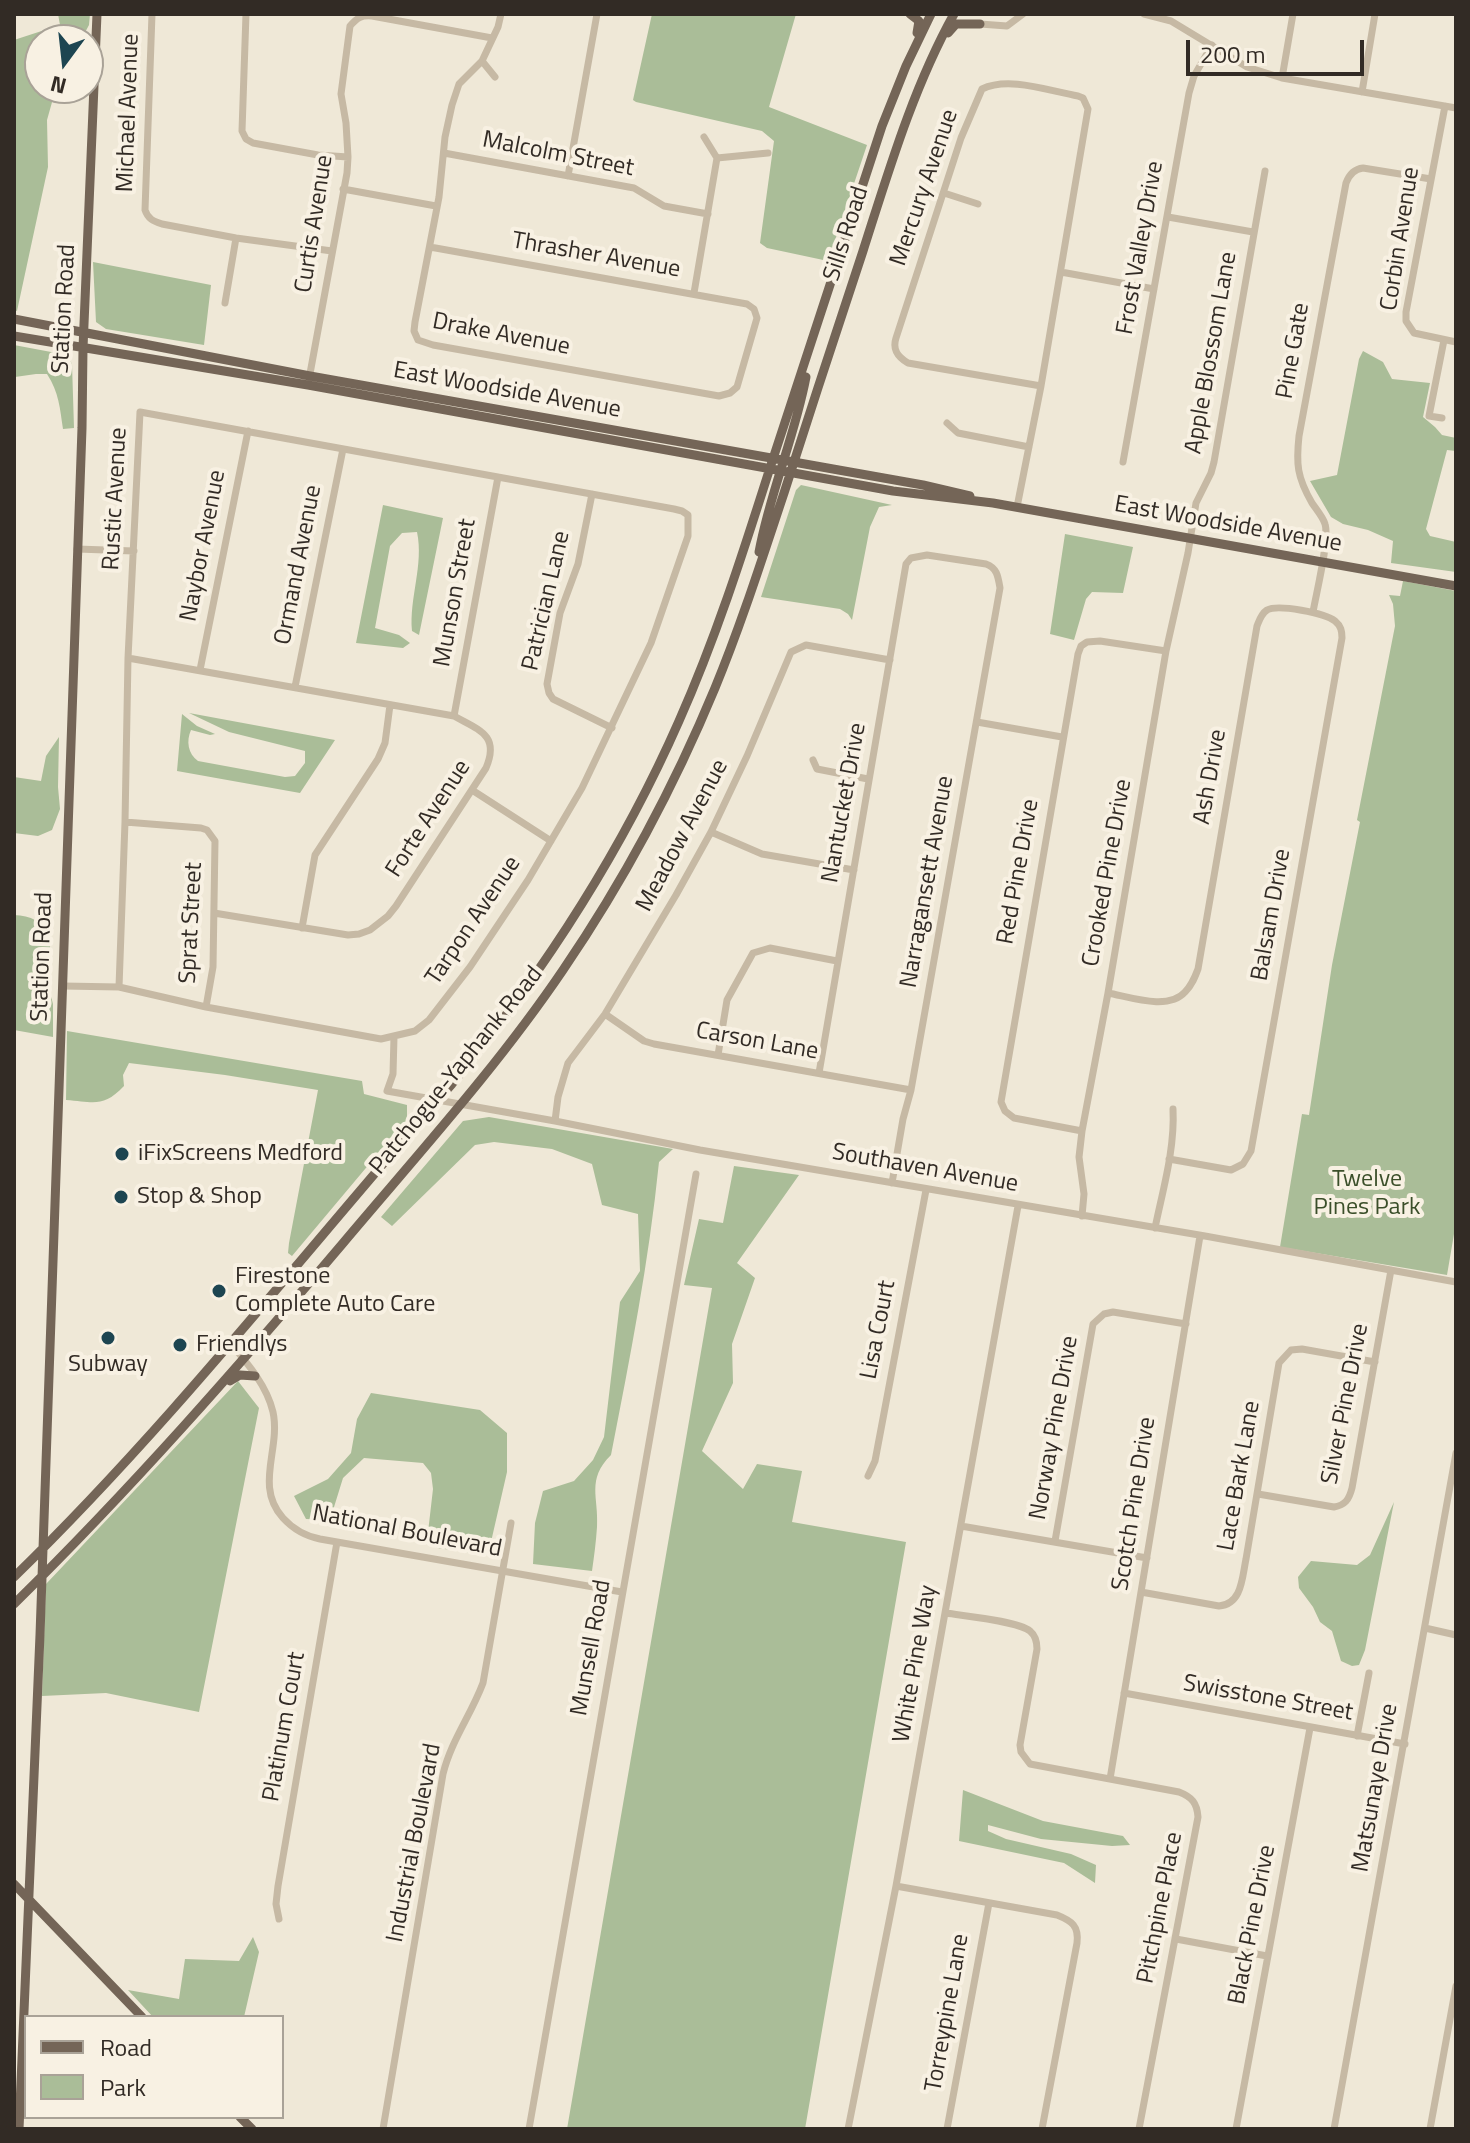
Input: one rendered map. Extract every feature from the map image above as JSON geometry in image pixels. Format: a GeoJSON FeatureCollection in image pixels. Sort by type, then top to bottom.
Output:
{"type":"FeatureCollection","features":[{"type":"Feature","properties":{"kind":"main road","name":"Station Road"},"geometry":{"type":"LineString","coordinates":[[19,2129],[41,1608],[97,14]]}},
{"type":"Feature","properties":{"kind":"main road"},"geometry":{"type":"LineString","coordinates":[[906,66],[919,24],[917,18],[910,14]]}},
{"type":"Feature","properties":{"kind":"main road","name":"Sills Road"},"geometry":{"type":"LineString","coordinates":[[782,465],[811,346],[882,126],[931,14]]}},
{"type":"Feature","properties":{"kind":"main road","name":"Sills Road"},"geometry":{"type":"LineString","coordinates":[[782,465],[896,149],[931,60],[954,14]]}},
{"type":"Feature","properties":{"kind":"main road"},"geometry":{"type":"LineString","coordinates":[[964,14],[967,19],[980,24]]}},
{"type":"Feature","properties":{"kind":"main road"},"geometry":{"type":"LineString","coordinates":[[931,60],[956,24],[980,24]]}},
{"type":"Feature","properties":{"kind":"main road","name":"East Woodside Avenue"},"geometry":{"type":"LineString","coordinates":[[14,319],[84,331],[309,380],[782,465],[923,485],[993,503],[1456,586]]}},
{"type":"Feature","properties":{"kind":"main road","name":"East Woodside Avenue"},"geometry":{"type":"LineString","coordinates":[[14,336],[309,380]]}},
{"type":"Feature","properties":{"kind":"main road","name":"Patchogue-Yaphank Road"},"geometry":{"type":"LineString","coordinates":[[14,1604],[133,1483],[244,1359],[460,1105],[561,973],[629,863],[703,717],[759,567],[782,465]]}},
{"type":"Feature","properties":{"kind":"main road","name":"Patchogue-Yaphank Road"},"geometry":{"type":"LineString","coordinates":[[88,1503],[231,1344],[437,1101],[494,1031],[551,952],[635,812],[678,724],[782,465]]}},
{"type":"Feature","properties":{"kind":"main road"},"geometry":{"type":"LineString","coordinates":[[209,1399],[237,1376],[255,1376]]}},
{"type":"Feature","properties":{"kind":"main road"},"geometry":{"type":"LineString","coordinates":[[43,1515],[51,1524],[58,1524],[88,1503]]}},
{"type":"Feature","properties":{"kind":"main road"},"geometry":{"type":"LineString","coordinates":[[14,1577],[88,1503]]}},
{"type":"Feature","properties":{"kind":"main road"},"geometry":{"type":"LineString","coordinates":[[14,1604],[27,1600],[41,1608]]}},
{"type":"Feature","properties":{"kind":"main road"},"geometry":{"type":"LineString","coordinates":[[14,1884],[140,2015]]}},
{"type":"Feature","properties":{"kind":"street","name":"Michael Avenue"},"geometry":{"type":"LineString","coordinates":[[152,14],[147,217],[153,222],[236,238],[332,251]]}},
{"type":"Feature","properties":{"kind":"street"},"geometry":{"type":"LineString","coordinates":[[246,14],[242,131],[246,139],[318,155],[348,157]]}},
{"type":"Feature","properties":{"kind":"street","name":"Drake Avenue"},"geometry":{"type":"LineString","coordinates":[[501,14],[482,61],[459,84],[445,137],[430,247],[414,331],[418,340],[719,396],[737,387],[756,326],[754,309]]}},
{"type":"Feature","properties":{"kind":"street"},"geometry":{"type":"LineString","coordinates":[[568,176],[597,14]]}},
{"type":"Feature","properties":{"kind":"street"},"geometry":{"type":"LineString","coordinates":[[980,24],[1007,26],[1023,14]]}},
{"type":"Feature","properties":{"kind":"street"},"geometry":{"type":"LineString","coordinates":[[1144,14],[1171,21],[1247,67],[1282,78],[1456,108]]}},
{"type":"Feature","properties":{"kind":"street"},"geometry":{"type":"LineString","coordinates":[[1282,78],[1293,14]]}},
{"type":"Feature","properties":{"kind":"street"},"geometry":{"type":"LineString","coordinates":[[1362,92],[1375,14]]}},
{"type":"Feature","properties":{"kind":"street","name":"Curtis Avenue"},"geometry":{"type":"LineString","coordinates":[[309,380],[348,157],[341,94],[350,26],[363,15],[492,38]]}},
{"type":"Feature","properties":{"kind":"street","name":"Frost Valley Drive"},"geometry":{"type":"LineString","coordinates":[[1123,462],[1189,93],[1194,76],[1212,45]]}},
{"type":"Feature","properties":{"kind":"street"},"geometry":{"type":"LineString","coordinates":[[482,61],[495,77]]}},
{"type":"Feature","properties":{"kind":"street","name":"Mercury Avenue"},"geometry":{"type":"LineString","coordinates":[[1017,507],[1041,386],[1088,109],[1083,98],[1078,96],[1006,83],[993,84],[982,89],[961,138],[896,338],[896,352],[908,363],[1041,386]]}},
{"type":"Feature","properties":{"kind":"street","name":"Corbin Avenue"},"geometry":{"type":"LineString","coordinates":[[1445,106],[1406,321],[1414,333],[1456,342]]}},
{"type":"Feature","properties":{"kind":"street"},"geometry":{"type":"LineString","coordinates":[[694,293],[717,158],[704,137]]}},
{"type":"Feature","properties":{"kind":"street","name":"Malcolm Street"},"geometry":{"type":"LineString","coordinates":[[444,153],[634,188],[664,206],[708,214]]}},
{"type":"Feature","properties":{"kind":"street"},"geometry":{"type":"LineString","coordinates":[[717,158],[768,153]]}},
{"type":"Feature","properties":{"kind":"street","name":"Pine Gate"},"geometry":{"type":"LineString","coordinates":[[1313,612],[1326,540],[1325,522],[1301,483],[1296,465],[1346,183],[1357,168],[1431,179]]}},
{"type":"Feature","properties":{"kind":"street","name":"Apple Blossom Lane"},"geometry":{"type":"LineString","coordinates":[[1191,538],[1196,503],[1214,462],[1265,171]]}},
{"type":"Feature","properties":{"kind":"street"},"geometry":{"type":"LineString","coordinates":[[343,189],[436,206]]}},
{"type":"Feature","properties":{"kind":"street"},"geometry":{"type":"LineString","coordinates":[[944,193],[978,204]]}},
{"type":"Feature","properties":{"kind":"street"},"geometry":{"type":"LineString","coordinates":[[1168,217],[1253,232]]}},
{"type":"Feature","properties":{"kind":"street"},"geometry":{"type":"LineString","coordinates":[[225,303],[236,238]]}},
{"type":"Feature","properties":{"kind":"street","name":"Thrasher Avenue"},"geometry":{"type":"LineString","coordinates":[[430,247],[694,293],[747,304],[754,309]]}},
{"type":"Feature","properties":{"kind":"street"},"geometry":{"type":"LineString","coordinates":[[1061,272],[1154,289]]}},
{"type":"Feature","properties":{"kind":"street"},"geometry":{"type":"LineString","coordinates":[[1442,418],[1429,416],[1444,340]]}},
{"type":"Feature","properties":{"kind":"street","name":"Rustic Avenue"},"geometry":{"type":"LineString","coordinates":[[119,987],[128,658],[140,412],[674,509]]}},
{"type":"Feature","properties":{"kind":"street"},"geometry":{"type":"LineString","coordinates":[[947,423],[958,433],[1029,447]]}},
{"type":"Feature","properties":{"kind":"street","name":"Naybor Avenue"},"geometry":{"type":"LineString","coordinates":[[200,670],[248,431]]}},
{"type":"Feature","properties":{"kind":"street","name":"Ormand Avenue"},"geometry":{"type":"LineString","coordinates":[[295,687],[343,449]]}},
{"type":"Feature","properties":{"kind":"street","name":"Munson Street"},"geometry":{"type":"LineString","coordinates":[[454,716],[498,477]]}},
{"type":"Feature","properties":{"kind":"street","name":"Patrician Lane"},"geometry":{"type":"LineString","coordinates":[[592,494],[578,564],[560,613],[547,684],[553,699],[612,728]]}},
{"type":"Feature","properties":{"kind":"street","name":"Tarpon Avenue"},"geometry":{"type":"LineString","coordinates":[[394,1037],[415,1031],[429,1020],[470,967],[528,880],[582,788],[651,643],[688,536],[688,515],[674,509]]}},
{"type":"Feature","properties":{"kind":"street","name":"Crooked Pine Drive"},"geometry":{"type":"LineString","coordinates":[[1082,1216],[1084,1194],[1079,1157],[1082,1131],[1166,651],[1191,538]]}},
{"type":"Feature","properties":{"kind":"street"},"geometry":{"type":"LineString","coordinates":[[77,549],[134,551]]}},
{"type":"Feature","properties":{"kind":"street","name":"Nantucket Drive"},"geometry":{"type":"LineString","coordinates":[[819,1073],[906,564],[918,555],[927,555]]}},
{"type":"Feature","properties":{"kind":"street","name":"Narragansett Avenue"},"geometry":{"type":"LineString","coordinates":[[892,1183],[1000,588],[993,567],[927,555]]}},
{"type":"Feature","properties":{"kind":"street","name":"Ash Drive"},"geometry":{"type":"LineString","coordinates":[[1108,993],[1168,1001],[1183,995],[1191,985],[1198,969],[1257,626],[1267,610],[1313,612]]}},
{"type":"Feature","properties":{"kind":"street","name":"Balsam Drive"},"geometry":{"type":"LineString","coordinates":[[1169,1159],[1231,1170],[1243,1164],[1251,1151],[1342,638],[1338,623],[1313,612]]}},
{"type":"Feature","properties":{"kind":"street","name":"Red Pine Drive"},"geometry":{"type":"LineString","coordinates":[[1082,1131],[1014,1118],[1005,1111],[1001,1102],[1062,737],[1081,646],[1100,641],[1166,651]]}},
{"type":"Feature","properties":{"kind":"street","name":"Meadow Avenue"},"geometry":{"type":"LineString","coordinates":[[555,1121],[568,1063],[605,1014],[711,832],[791,652],[806,645],[890,660]]}},
{"type":"Feature","properties":{"kind":"street","name":"Forte Avenue"},"geometry":{"type":"LineString","coordinates":[[128,658],[454,716],[487,737],[492,746],[486,768],[396,906],[380,923],[359,934],[348,935],[214,913]]}},
{"type":"Feature","properties":{"kind":"street"},"geometry":{"type":"LineString","coordinates":[[302,928],[315,855],[378,759],[385,743],[390,705]]}},
{"type":"Feature","properties":{"kind":"street"},"geometry":{"type":"LineString","coordinates":[[977,722],[1062,737]]}},
{"type":"Feature","properties":{"kind":"street"},"geometry":{"type":"LineString","coordinates":[[813,760],[817,769],[868,779]]}},
{"type":"Feature","properties":{"kind":"street"},"geometry":{"type":"LineString","coordinates":[[472,790],[551,841]]}},
{"type":"Feature","properties":{"kind":"street","name":"Sprat Street"},"geometry":{"type":"LineString","coordinates":[[125,822],[201,828],[212,835],[216,850],[213,967],[206,1007]]}},
{"type":"Feature","properties":{"kind":"street"},"geometry":{"type":"LineString","coordinates":[[711,832],[762,854],[854,870]]}},
{"type":"Feature","properties":{"kind":"street"},"geometry":{"type":"LineString","coordinates":[[718,1055],[727,1000],[753,953],[770,948],[837,961]]}},
{"type":"Feature","properties":{"kind":"street"},"geometry":{"type":"LineString","coordinates":[[63,986],[119,987],[206,1007],[381,1039],[394,1037]]}},
{"type":"Feature","properties":{"kind":"street","name":"Carson Lane"},"geometry":{"type":"LineString","coordinates":[[605,1014],[644,1041],[911,1090]]}},
{"type":"Feature","properties":{"kind":"street","name":"Southaven Avenue"},"geometry":{"type":"LineString","coordinates":[[394,1037],[393,1074],[387,1091],[700,1150],[1456,1282]]}},
{"type":"Feature","properties":{"kind":"street"},"geometry":{"type":"LineString","coordinates":[[1155,1228],[1169,1159],[1173,1109]]}},
{"type":"Feature","properties":{"kind":"street","name":"Munsell Road"},"geometry":{"type":"LineString","coordinates":[[529,2129],[696,1174]]}},
{"type":"Feature","properties":{"kind":"street","name":"Lisa Court"},"geometry":{"type":"LineString","coordinates":[[868,1476],[875,1461],[926,1190]]}},
{"type":"Feature","properties":{"kind":"street","name":"White Pine Way"},"geometry":{"type":"LineString","coordinates":[[848,2129],[896,1886],[1018,1206]]}},
{"type":"Feature","properties":{"kind":"street","name":"Scotch Pine Drive"},"geometry":{"type":"LineString","coordinates":[[1110,1779],[1200,1236]]}},
{"type":"Feature","properties":{"kind":"street","name":"Silver Pine Drive"},"geometry":{"type":"LineString","coordinates":[[1258,1494],[1334,1507],[1342,1506],[1347,1501],[1352,1488],[1391,1270]]}},
{"type":"Feature","properties":{"kind":"street","name":"Norway Pine Drive"},"geometry":{"type":"LineString","coordinates":[[1055,1541],[1093,1324],[1104,1314],[1113,1312],[1186,1324]]}},
{"type":"Feature","properties":{"kind":"street","name":"National Boulevard"},"geometry":{"type":"LineString","coordinates":[[231,1344],[244,1359],[270,1402],[274,1436],[268,1484],[277,1509],[300,1533],[313,1538],[622,1592]]}},
{"type":"Feature","properties":{"kind":"street","name":"Lace Bark Lane"},"geometry":{"type":"LineString","coordinates":[[1141,1592],[1219,1606],[1234,1601],[1240,1588],[1258,1494],[1279,1363],[1291,1350],[1302,1349],[1375,1362]]}},
{"type":"Feature","properties":{"kind":"street","name":"Matsunaye Drive"},"geometry":{"type":"LineString","coordinates":[[1334,2129],[1456,1453]]}},
{"type":"Feature","properties":{"kind":"street","name":"Industrial Boulevard"},"geometry":{"type":"LineString","coordinates":[[383,2129],[443,1774],[452,1745],[483,1683],[511,1523]]}},
{"type":"Feature","properties":{"kind":"street"},"geometry":{"type":"LineString","coordinates":[[961,1526],[1147,1558]]}},
{"type":"Feature","properties":{"kind":"street","name":"Platinum Court"},"geometry":{"type":"LineString","coordinates":[[279,1919],[276,1898],[337,1542]]}},
{"type":"Feature","properties":{"kind":"street","name":"Pitchpine Place"},"geometry":{"type":"LineString","coordinates":[[946,1613],[1019,1626],[1034,1634],[1037,1649],[1020,1745],[1030,1764],[1179,1792],[1194,1800],[1197,1808],[1198,1817],[1176,1939],[1139,2129]]}},
{"type":"Feature","properties":{"kind":"street"},"geometry":{"type":"LineString","coordinates":[[1425,1628],[1456,1635]]}},
{"type":"Feature","properties":{"kind":"street"},"geometry":{"type":"LineString","coordinates":[[1357,1736],[1369,1673]]}},
{"type":"Feature","properties":{"kind":"street","name":"Swisstone Street"},"geometry":{"type":"LineString","coordinates":[[1124,1693],[1405,1744]]}},
{"type":"Feature","properties":{"kind":"street","name":"Black Pine Drive"},"geometry":{"type":"LineString","coordinates":[[1236,2129],[1310,1728]]}},
{"type":"Feature","properties":{"kind":"street"},"geometry":{"type":"LineString","coordinates":[[896,1886],[1057,1915],[1075,1925],[1078,1934],[1042,2129]]}},
{"type":"Feature","properties":{"kind":"street","name":"Torreypine Lane"},"geometry":{"type":"LineString","coordinates":[[947,2129],[989,1903]]}},
{"type":"Feature","properties":{"kind":"street"},"geometry":{"type":"LineString","coordinates":[[1176,1939],[1267,1956]]}},
{"type":"Feature","properties":{"kind":"street"},"geometry":{"type":"LineString","coordinates":[[1430,2129],[1456,1986]]}},
{"type":"Feature","properties":{"kind":"green space"},"geometry":{"type":"Polygon","coordinates":[[[58,14],[90,14],[89,24],[60,24],[58,14]]]}},
{"type":"Feature","properties":{"kind":"green space"},"geometry":{"type":"Polygon","coordinates":[[[652,14],[796,14],[769,107],[867,145],[828,261],[767,248],[760,243],[774,141],[762,131],[633,100],[652,14]]]}},
{"type":"Feature","properties":{"kind":"green space"},"geometry":{"type":"Polygon","coordinates":[[[24,37],[24,104],[52,104],[47,120],[48,167],[17,311],[14,310],[14,40],[24,37]]]}},
{"type":"Feature","properties":{"kind":"green space"},"geometry":{"type":"Polygon","coordinates":[[[93,262],[211,285],[204,345],[106,329],[96,322],[93,262]]]}},
{"type":"Feature","properties":{"kind":"green space"},"geometry":{"type":"Polygon","coordinates":[[[14,345],[67,355],[72,364],[74,428],[63,429],[57,394],[47,374],[14,379],[14,345]]]}},
{"type":"Feature","properties":{"kind":"green space"},"geometry":{"type":"Polygon","coordinates":[[[1363,351],[1383,362],[1392,379],[1430,383],[1423,417],[1442,435],[1456,438],[1456,451],[1447,450],[1426,529],[1430,536],[1456,542],[1456,572],[1391,563],[1393,541],[1331,517],[1310,481],[1337,475],[1363,351]]]}},
{"type":"Feature","properties":{"kind":"green space"},"geometry":{"type":"Polygon","coordinates":[[[801,485],[892,505],[879,507],[870,527],[852,620],[840,609],[761,597],[796,490],[801,485]]]}},
{"type":"Feature","properties":{"kind":"green space"},"geometry":{"type":"Polygon","coordinates":[[[383,505],[443,518],[419,635],[412,631],[419,557],[417,532],[402,533],[390,546],[375,628],[399,635],[410,643],[403,648],[356,643],[383,505]]]}},
{"type":"Feature","properties":{"kind":"green space"},"geometry":{"type":"Polygon","coordinates":[[[1065,534],[1133,547],[1123,593],[1092,592],[1086,599],[1074,640],[1050,634],[1065,534]]]}},
{"type":"Feature","properties":{"kind":"green space","name":"Twelve Pines Park"},"geometry":{"type":"Polygon","coordinates":[[[1403,581],[1456,591],[1456,1235],[1447,1275],[1280,1247],[1302,1114],[1309,1115],[1332,965],[1360,822],[1357,820],[1395,626],[1389,595],[1400,596],[1403,581]]]}},
{"type":"Feature","properties":{"kind":"green space"},"geometry":{"type":"Polygon","coordinates":[[[189,713],[335,740],[300,793],[177,771],[182,714],[197,726],[215,734],[191,730],[189,747],[198,761],[285,777],[295,776],[305,763],[305,751],[229,732],[189,713]]]}},
{"type":"Feature","properties":{"kind":"green space"},"geometry":{"type":"Polygon","coordinates":[[[59,737],[60,809],[52,830],[38,836],[14,833],[14,777],[41,781],[46,756],[59,737]]]}},
{"type":"Feature","properties":{"kind":"green space"},"geometry":{"type":"Polygon","coordinates":[[[14,915],[36,920],[51,935],[45,973],[53,1004],[53,1037],[14,1030],[14,915]]]}},
{"type":"Feature","properties":{"kind":"green space"},"geometry":{"type":"Polygon","coordinates":[[[67,1031],[362,1081],[364,1094],[407,1105],[407,1124],[381,1150],[292,1256],[288,1253],[289,1243],[318,1090],[129,1063],[123,1075],[124,1086],[110,1098],[98,1102],[66,1100],[67,1031]]]}},
{"type":"Feature","properties":{"kind":"green space"},"geometry":{"type":"Polygon","coordinates":[[[489,1117],[673,1149],[659,1162],[644,1273],[611,1455],[603,1464],[596,1481],[597,1527],[592,1571],[533,1564],[535,1523],[543,1491],[574,1481],[593,1460],[604,1437],[620,1302],[640,1271],[638,1214],[602,1205],[592,1164],[552,1149],[494,1142],[475,1145],[392,1226],[381,1217],[463,1121],[489,1117]]]}},
{"type":"Feature","properties":{"kind":"green space"},"geometry":{"type":"Polygon","coordinates":[[[734,1166],[799,1175],[737,1263],[755,1278],[732,1344],[733,1383],[702,1451],[743,1489],[757,1464],[802,1471],[792,1522],[906,1542],[805,2129],[567,2129],[712,1288],[684,1285],[699,1219],[723,1223],[734,1166]]]}},
{"type":"Feature","properties":{"kind":"green space"},"geometry":{"type":"Polygon","coordinates":[[[238,1381],[259,1408],[199,1712],[106,1693],[42,1696],[46,1584],[238,1381]]]}},
{"type":"Feature","properties":{"kind":"green space"},"geometry":{"type":"Polygon","coordinates":[[[371,1393],[480,1410],[507,1433],[507,1472],[488,1555],[437,1548],[427,1541],[433,1489],[431,1473],[423,1463],[364,1458],[343,1478],[330,1520],[306,1519],[294,1496],[328,1479],[351,1453],[357,1419],[371,1393]]]}},
{"type":"Feature","properties":{"kind":"green space"},"geometry":{"type":"Polygon","coordinates":[[[1394,1502],[1365,1650],[1359,1665],[1352,1666],[1341,1661],[1332,1631],[1320,1622],[1299,1588],[1298,1577],[1311,1561],[1357,1565],[1370,1555],[1394,1502]]]}},
{"type":"Feature","properties":{"kind":"green space"},"geometry":{"type":"Polygon","coordinates":[[[963,1790],[1043,1821],[1123,1836],[1130,1845],[1041,1839],[988,1825],[988,1831],[1006,1839],[1071,1854],[1096,1865],[1095,1883],[1064,1863],[959,1841],[963,1790]]]}},
{"type":"Feature","properties":{"kind":"green space"},"geometry":{"type":"Polygon","coordinates":[[[253,1937],[259,1952],[244,2015],[151,2015],[128,1990],[179,1999],[185,1959],[239,1961],[253,1937]]]}},
{"type":"Feature","properties":{"kind":"place","name":"iFixScreens Medford"},"geometry":{"type":"Point","coordinates":[122,1154]}},
{"type":"Feature","properties":{"kind":"place","name":"Stop & Shop"},"geometry":{"type":"Point","coordinates":[121,1197]}},
{"type":"Feature","properties":{"kind":"place","name":"Firestone Complete Auto Care"},"geometry":{"type":"Point","coordinates":[219,1291]}},
{"type":"Feature","properties":{"kind":"place","name":"Subway"},"geometry":{"type":"Point","coordinates":[108,1338]}},
{"type":"Feature","properties":{"kind":"place","name":"Friendlys"},"geometry":{"type":"Point","coordinates":[180,1345]}}]}
